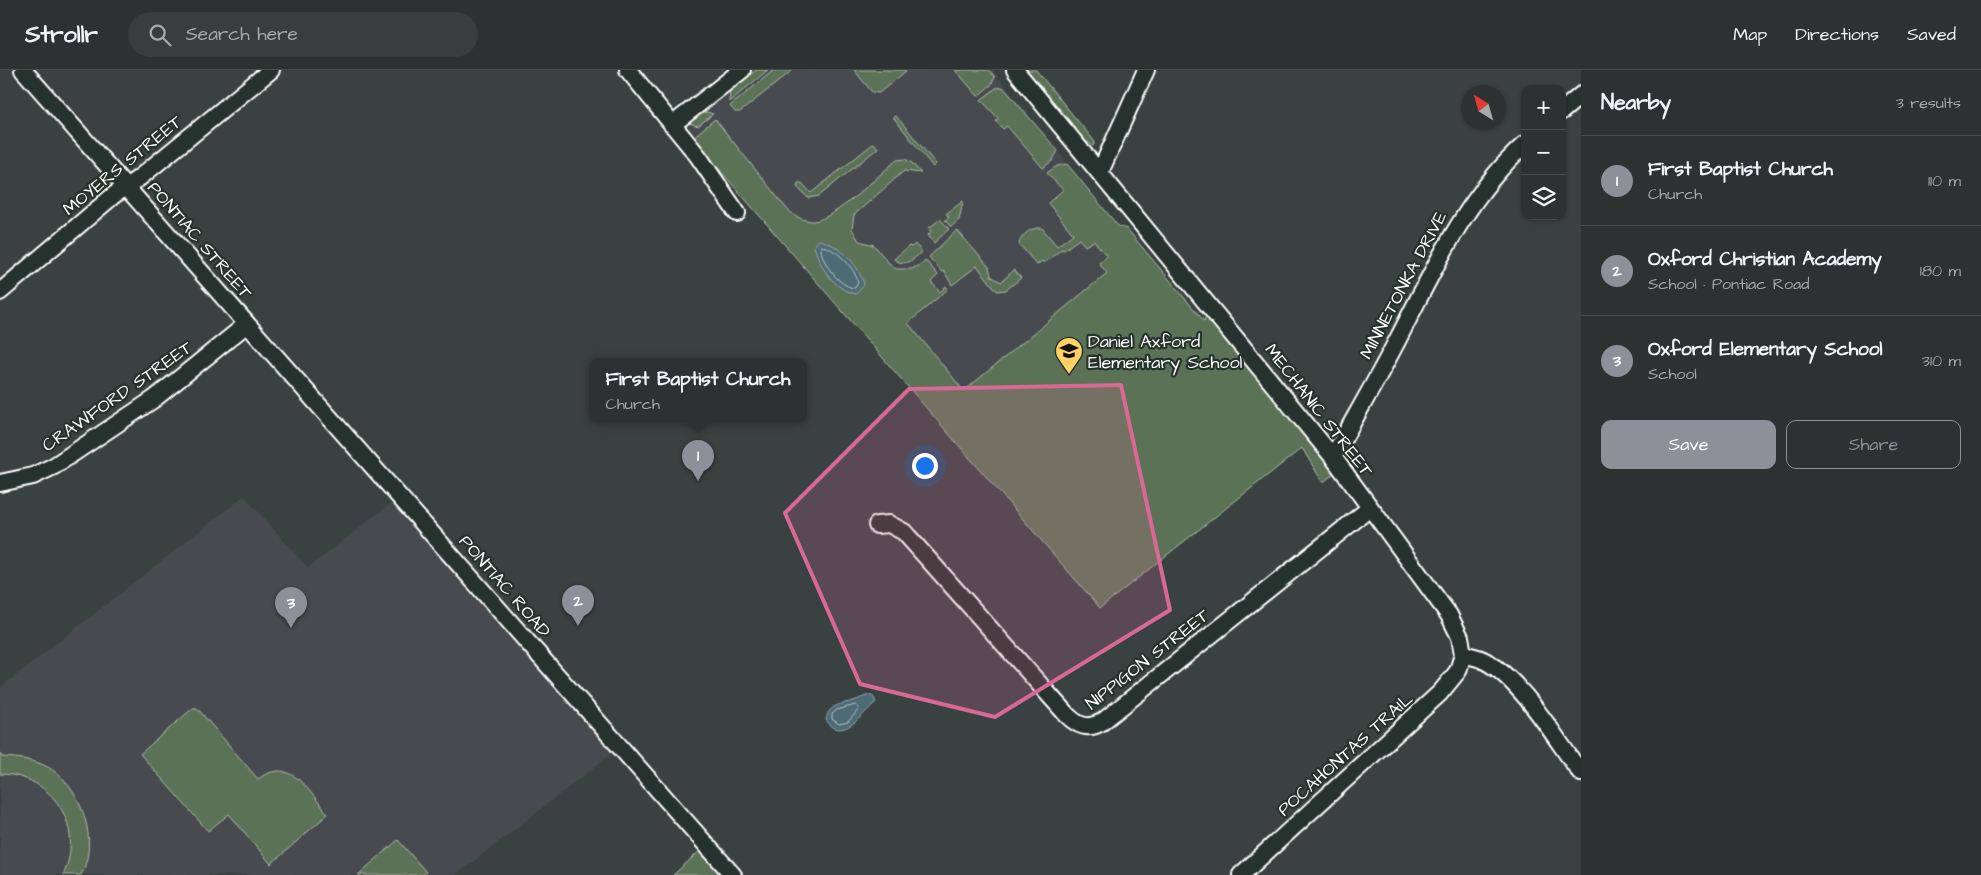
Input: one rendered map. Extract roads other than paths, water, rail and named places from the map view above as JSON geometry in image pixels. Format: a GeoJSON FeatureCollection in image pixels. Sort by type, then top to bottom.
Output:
{"type":"FeatureCollection","features":[{"type":"Feature","properties":{"kind":"street","name":"PONTIAC STREET"},"geometry":{"type":"LineString","coordinates":[[23,70],[247,324]]}},
{"type":"Feature","properties":{"kind":"street","name":"MOYERS STREET"},"geometry":{"type":"LineString","coordinates":[[0,292],[270,70]]}},
{"type":"Feature","properties":{"kind":"street"},"geometry":{"type":"LineString","coordinates":[[628,70],[706,167],[737,213]]}},
{"type":"Feature","properties":{"kind":"street"},"geometry":{"type":"LineString","coordinates":[[672,125],[742,70]]}},
{"type":"Feature","properties":{"kind":"street","name":"MECHANIC STREET"},"geometry":{"type":"LineString","coordinates":[[1015,70],[1332,457],[1449,616],[1460,637],[1463,654]]}},
{"type":"Feature","properties":{"kind":"street"},"geometry":{"type":"LineString","coordinates":[[1100,172],[1146,70]]}},
{"type":"Feature","properties":{"kind":"street"},"geometry":{"type":"LineString","coordinates":[[1566,108],[1581,95]]}},
{"type":"Feature","properties":{"kind":"street","name":"MINNETONKA DRIVE"},"geometry":{"type":"LineString","coordinates":[[1332,457],[1390,354],[1459,221],[1494,175],[1521,148]]}},
{"type":"Feature","properties":{"kind":"street","name":"CRAWFORD STREET"},"geometry":{"type":"LineString","coordinates":[[0,483],[34,476],[54,466],[154,399],[247,324]]}},
{"type":"Feature","properties":{"kind":"street","name":"PONTIAC ROAD"},"geometry":{"type":"LineString","coordinates":[[247,324],[733,875]]}},
{"type":"Feature","properties":{"kind":"street","name":"NIPPIGON STREET"},"geometry":{"type":"LineString","coordinates":[[877,525],[889,524],[904,532],[1067,716],[1076,723],[1087,727],[1102,722],[1370,508]]}},
{"type":"Feature","properties":{"kind":"street"},"geometry":{"type":"LineString","coordinates":[[1463,654],[1485,661],[1510,681],[1540,717],[1581,774]]}},
{"type":"Feature","properties":{"kind":"street","name":"POCAHONTAS TRAIL"},"geometry":{"type":"LineString","coordinates":[[1241,875],[1444,689],[1458,671],[1463,654]]}},
{"type":"Feature","properties":{"kind":"water"},"geometry":{"type":"Polygon","coordinates":[[[819,240],[834,246],[848,256],[858,270],[864,285],[856,294],[841,288],[824,269],[814,246],[819,240]]]}},
{"type":"Feature","properties":{"kind":"water"},"geometry":{"type":"Polygon","coordinates":[[[872,695],[876,702],[859,719],[845,728],[832,727],[826,720],[832,708],[872,695]]]}},
{"type":"Feature","properties":{"kind":"place","name":"Daniel Axford Elementary School"},"geometry":{"type":"Point","coordinates":[1069,375]}},
{"type":"Feature","properties":{"kind":"place","name":"First Baptist Church"},"geometry":{"type":"Point","coordinates":[698,481]}},
{"type":"Feature","properties":{"kind":"place","name":"Oxford Christian Academy"},"geometry":{"type":"Point","coordinates":[578,626]}},
{"type":"Feature","properties":{"kind":"place","name":"Oxford Elementary School"},"geometry":{"type":"Point","coordinates":[291,628]}}]}
